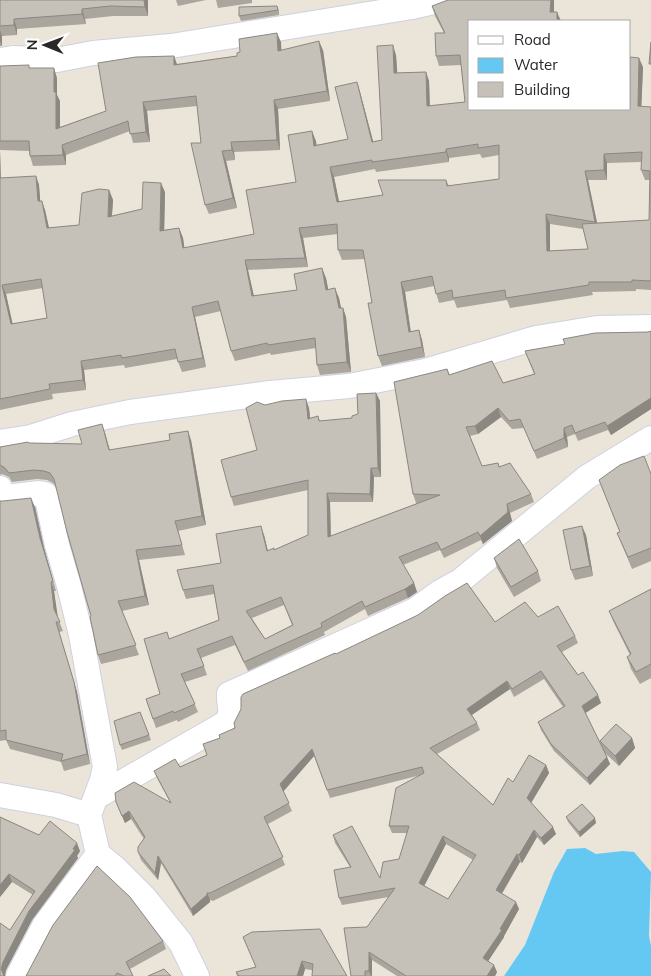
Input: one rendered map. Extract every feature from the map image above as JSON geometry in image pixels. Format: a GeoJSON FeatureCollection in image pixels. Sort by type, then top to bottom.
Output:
{"type":"FeatureCollection","features":[{"type":"Feature","properties":{"kind":"street"},"geometry":{"type":"LineString","coordinates":[[0,60],[14,58],[57,60],[93,53],[171,46],[412,7],[442,0]]}},
{"type":"Feature","properties":{"kind":"street"},"geometry":{"type":"LineString","coordinates":[[0,442],[31,437],[72,424],[130,412],[270,393],[349,386],[425,371],[536,338],[597,328],[651,327]]}},
{"type":"Feature","properties":{"kind":"street"},"geometry":{"type":"LineString","coordinates":[[0,795],[56,805],[93,806],[224,724],[230,718],[231,712],[229,694],[235,690],[415,610],[440,592],[460,581],[587,477],[651,438]]}},
{"type":"Feature","properties":{"kind":"street"},"geometry":{"type":"LineString","coordinates":[[0,488],[6,498],[39,492],[45,494],[47,499],[57,545],[82,635],[105,767],[93,806],[98,854],[44,926],[18,976]]}},
{"type":"Feature","properties":{"kind":"street"},"geometry":{"type":"LineString","coordinates":[[98,854],[145,898],[181,944],[197,976]]}},
{"type":"Feature","properties":{"kind":"water"},"geometry":{"type":"Polygon","coordinates":[[[585,848],[596,854],[623,851],[634,852],[651,872],[649,936],[651,976],[504,976],[525,945],[554,872],[567,849],[585,848]]]}},
{"type":"Feature","properties":{"kind":"building"},"geometry":{"type":"Polygon","coordinates":[[[0,0],[144,0],[145,7],[110,6],[82,9],[82,14],[14,19],[14,25],[0,26],[0,0]]]}},
{"type":"Feature","properties":{"kind":"building"},"geometry":{"type":"Polygon","coordinates":[[[448,0],[551,0],[550,12],[557,12],[557,20],[468,20],[468,110],[631,110],[631,57],[639,58],[638,106],[651,107],[651,281],[589,282],[589,285],[506,298],[505,290],[453,298],[452,290],[436,294],[432,276],[401,282],[409,332],[419,330],[422,347],[378,356],[368,303],[372,303],[363,250],[338,250],[337,224],[299,228],[305,258],[245,260],[252,296],[297,290],[294,274],[322,268],[326,290],[335,288],[339,308],[343,308],[347,362],[317,365],[315,338],[268,345],[267,343],[231,351],[218,301],[192,307],[203,358],[178,362],[175,349],[122,358],[121,355],[81,361],[83,380],[49,384],[50,389],[0,399],[0,178],[36,176],[38,201],[42,201],[47,228],[79,225],[82,193],[99,189],[109,190],[108,217],[142,209],[143,182],[161,183],[160,231],[179,228],[183,248],[254,234],[246,190],[296,182],[288,135],[312,131],[314,146],[348,139],[335,87],[357,82],[372,142],[382,140],[377,46],[393,45],[394,73],[426,72],[427,106],[465,102],[460,55],[436,56],[435,33],[445,33],[432,6],[448,0]],[[478,144],[446,149],[446,152],[372,162],[372,160],[330,167],[337,202],[383,195],[378,180],[446,180],[447,186],[499,179],[499,145],[478,148],[478,144]],[[642,152],[604,154],[604,170],[585,171],[595,222],[546,214],[547,251],[588,249],[582,224],[649,220],[650,171],[641,170],[642,152]],[[41,279],[2,285],[11,324],[47,318],[41,279]]]}},
{"type":"Feature","properties":{"kind":"building"},"geometry":{"type":"Polygon","coordinates":[[[277,6],[278,10],[239,16],[239,7],[277,6]]]}},
{"type":"Feature","properties":{"kind":"building"},"geometry":{"type":"Polygon","coordinates":[[[277,33],[278,51],[319,41],[327,91],[274,100],[277,140],[231,142],[232,150],[222,151],[233,198],[205,205],[191,143],[201,143],[196,96],[143,102],[146,132],[130,134],[128,121],[62,145],[63,155],[30,156],[29,141],[0,141],[0,66],[29,65],[29,68],[54,68],[56,129],[106,111],[98,63],[136,57],[174,56],[174,65],[237,56],[237,53],[240,52],[239,39],[277,33]]]}},
{"type":"Feature","properties":{"kind":"building"},"geometry":{"type":"Polygon","coordinates":[[[651,42],[651,64],[649,64],[651,42]]]}},
{"type":"Feature","properties":{"kind":"building"},"geometry":{"type":"Polygon","coordinates":[[[651,331],[651,398],[607,426],[605,422],[575,433],[572,425],[564,428],[564,438],[534,451],[520,419],[509,421],[498,408],[475,426],[466,427],[482,466],[498,463],[499,467],[510,463],[531,494],[507,504],[508,512],[480,536],[478,532],[441,550],[437,542],[399,557],[414,583],[365,607],[362,601],[321,623],[322,627],[244,662],[232,636],[197,649],[204,666],[181,674],[195,704],[153,719],[146,699],[160,694],[144,639],[167,632],[169,639],[219,620],[213,585],[183,590],[177,570],[221,563],[216,534],[261,526],[267,551],[274,548],[274,550],[308,535],[308,480],[231,497],[221,460],[257,450],[246,408],[257,402],[265,405],[306,399],[308,419],[318,416],[319,421],[352,418],[352,416],[358,414],[357,394],[376,393],[378,468],[371,468],[370,494],[327,493],[328,537],[440,495],[413,494],[394,382],[447,369],[449,375],[492,361],[503,383],[535,374],[525,351],[565,344],[563,339],[595,333],[651,331]],[[281,597],[246,611],[265,639],[293,625],[281,597]]]}},
{"type":"Feature","properties":{"kind":"building"},"geometry":{"type":"Polygon","coordinates":[[[102,424],[109,450],[170,440],[169,434],[188,431],[202,516],[175,521],[182,545],[136,550],[145,596],[118,601],[136,645],[98,655],[91,616],[54,479],[50,473],[44,471],[34,470],[9,473],[0,465],[0,447],[28,442],[82,444],[78,430],[102,424]]]}},
{"type":"Feature","properties":{"kind":"building"},"geometry":{"type":"Polygon","coordinates":[[[644,456],[651,474],[651,548],[628,557],[617,533],[620,532],[599,480],[620,465],[644,456]]]}},
{"type":"Feature","properties":{"kind":"building"},"geometry":{"type":"Polygon","coordinates":[[[31,498],[40,538],[53,581],[51,582],[54,609],[60,622],[56,622],[74,682],[87,754],[61,761],[63,754],[6,740],[6,730],[0,731],[0,501],[31,498]]]}},
{"type":"Feature","properties":{"kind":"building"},"geometry":{"type":"Polygon","coordinates":[[[582,526],[590,566],[571,570],[563,530],[582,526]]]}},
{"type":"Feature","properties":{"kind":"building"},"geometry":{"type":"Polygon","coordinates":[[[519,539],[538,571],[511,587],[494,558],[519,539]]]}},
{"type":"Feature","properties":{"kind":"building"},"geometry":{"type":"Polygon","coordinates":[[[467,583],[495,622],[525,602],[538,617],[558,606],[575,636],[557,646],[578,675],[583,672],[598,695],[582,706],[607,757],[587,778],[551,744],[538,722],[565,706],[541,671],[512,689],[507,681],[467,709],[477,723],[430,748],[493,805],[508,778],[513,782],[529,755],[546,765],[527,798],[553,827],[541,838],[534,830],[519,855],[517,854],[496,890],[516,902],[500,929],[502,930],[483,958],[494,965],[487,976],[406,976],[369,952],[369,971],[365,971],[365,976],[351,976],[344,928],[367,927],[395,888],[339,898],[334,870],[351,867],[333,835],[352,826],[380,878],[383,862],[399,859],[409,826],[389,826],[396,788],[424,773],[422,767],[327,790],[312,749],[280,784],[289,803],[264,817],[283,857],[207,893],[191,909],[158,856],[155,873],[138,852],[138,847],[145,837],[129,811],[122,816],[116,802],[115,793],[134,782],[171,803],[154,771],[175,759],[180,767],[207,755],[203,744],[220,738],[219,735],[235,728],[234,723],[241,709],[241,697],[243,694],[336,654],[418,615],[467,583]],[[443,836],[419,883],[448,899],[476,855],[443,836]]]}},
{"type":"Feature","properties":{"kind":"building"},"geometry":{"type":"Polygon","coordinates":[[[651,589],[651,664],[636,672],[627,657],[631,654],[609,611],[651,589]]]}},
{"type":"Feature","properties":{"kind":"building"},"geometry":{"type":"Polygon","coordinates":[[[140,712],[149,735],[120,745],[114,721],[140,712]]]}},
{"type":"Feature","properties":{"kind":"building"},"geometry":{"type":"Polygon","coordinates":[[[616,724],[632,738],[615,756],[600,741],[616,724]]]}},
{"type":"Feature","properties":{"kind":"building"},"geometry":{"type":"Polygon","coordinates":[[[582,804],[595,818],[579,832],[566,817],[582,804]]]}},
{"type":"Feature","properties":{"kind":"building"},"geometry":{"type":"Polygon","coordinates":[[[0,817],[39,835],[50,821],[77,843],[73,849],[75,850],[29,911],[3,962],[1,969],[4,976],[0,976],[0,923],[10,930],[35,891],[9,874],[0,885],[0,817]]]}},
{"type":"Feature","properties":{"kind":"building"},"geometry":{"type":"Polygon","coordinates":[[[97,866],[130,897],[163,941],[126,962],[133,976],[124,976],[117,973],[115,976],[26,976],[53,925],[97,866]]]}},
{"type":"Feature","properties":{"kind":"building"},"geometry":{"type":"Polygon","coordinates":[[[320,929],[347,976],[312,976],[313,964],[302,961],[297,976],[239,976],[236,972],[256,967],[243,937],[252,932],[320,929]]]}},
{"type":"Feature","properties":{"kind":"building"},"geometry":{"type":"Polygon","coordinates":[[[164,969],[171,976],[148,976],[164,969]]]}}]}
